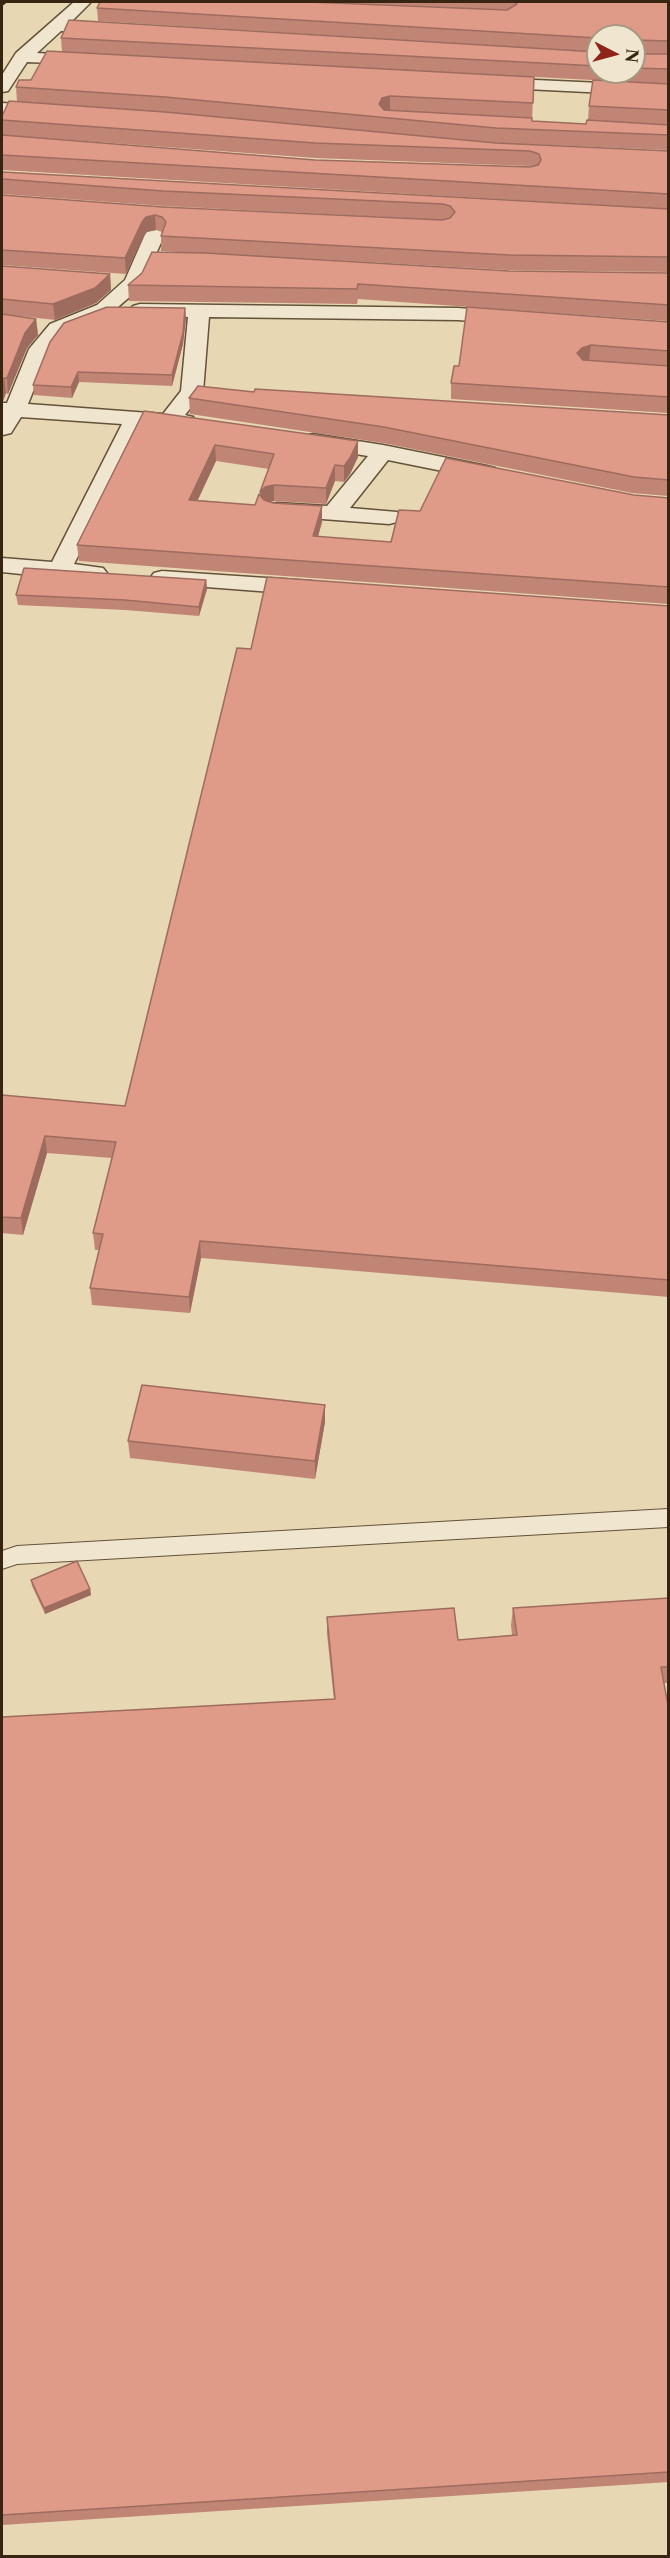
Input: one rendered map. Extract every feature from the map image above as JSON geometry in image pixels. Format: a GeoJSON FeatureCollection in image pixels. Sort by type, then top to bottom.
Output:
{"type":"FeatureCollection","features":[{"type":"Feature","properties":{"kind":"street"},"geometry":{"type":"LineString","coordinates":[[2,87],[22,57],[83,2]]}},
{"type":"Feature","properties":{"kind":"street"},"geometry":{"type":"LineString","coordinates":[[58,26],[129,30]]}},
{"type":"Feature","properties":{"kind":"street"},"geometry":{"type":"LineString","coordinates":[[22,57],[105,62]]}},
{"type":"Feature","properties":{"kind":"street"},"geometry":{"type":"LineString","coordinates":[[471,82],[669,91]]}},
{"type":"Feature","properties":{"kind":"street"},"geometry":{"type":"LineString","coordinates":[[2,87],[26,88]]}},
{"type":"Feature","properties":{"kind":"street"},"geometry":{"type":"LineString","coordinates":[[2,108],[72,113]]}},
{"type":"Feature","properties":{"kind":"street"},"geometry":{"type":"LineString","coordinates":[[141,212],[188,215]]}},
{"type":"Feature","properties":{"kind":"street"},"geometry":{"type":"LineString","coordinates":[[35,326],[57,328],[104,309],[134,283],[164,214]]}},
{"type":"Feature","properties":{"kind":"street"},"geometry":{"type":"LineString","coordinates":[[146,259],[170,260]]}},
{"type":"Feature","properties":{"kind":"street"},"geometry":{"type":"LineString","coordinates":[[112,281],[134,283]]}},
{"type":"Feature","properties":{"kind":"street"},"geometry":{"type":"LineString","coordinates":[[104,309],[458,314],[528,319]]}},
{"type":"Feature","properties":{"kind":"street"},"geometry":{"type":"LineString","coordinates":[[170,420],[192,392],[199,311]]}},
{"type":"Feature","properties":{"kind":"street"},"geometry":{"type":"LineString","coordinates":[[2,431],[8,409],[39,349],[57,328]]}},
{"type":"Feature","properties":{"kind":"street"},"geometry":{"type":"LineString","coordinates":[[192,392],[214,393]]}},
{"type":"Feature","properties":{"kind":"street"},"geometry":{"type":"LineString","coordinates":[[8,409],[170,420],[206,425]]}},
{"type":"Feature","properties":{"kind":"street"},"geometry":{"type":"LineString","coordinates":[[59,571],[136,419]]}},
{"type":"Feature","properties":{"kind":"street"},"geometry":{"type":"LineString","coordinates":[[289,438],[383,452],[508,477]]}},
{"type":"Feature","properties":{"kind":"street"},"geometry":{"type":"LineString","coordinates":[[334,512],[383,452]]}},
{"type":"Feature","properties":{"kind":"street"},"geometry":{"type":"LineString","coordinates":[[274,510],[389,517]]}},
{"type":"Feature","properties":{"kind":"street"},"geometry":{"type":"LineString","coordinates":[[2,565],[119,575]]}},
{"type":"Feature","properties":{"kind":"street"},"geometry":{"type":"LineString","coordinates":[[143,577],[334,590]]}},
{"type":"Feature","properties":{"kind":"lane"},"geometry":{"type":"LineString","coordinates":[[2,1560],[29,1554],[669,1518]]}},
{"type":"Feature","properties":{"kind":"building"},"geometry":{"type":"Polygon","coordinates":[[[100,2],[308,2],[507,10],[517,4],[514,2],[669,2],[669,41],[646,40],[646,24],[586,24],[586,37],[97,8],[100,2]]]}},
{"type":"Feature","properties":{"kind":"building"},"geometry":{"type":"Polygon","coordinates":[[[69,20],[586,51],[586,65],[61,38],[69,20]]]}},
{"type":"Feature","properties":{"kind":"building"},"geometry":{"type":"Polygon","coordinates":[[[47,51],[534,77],[533,103],[390,96],[382,98],[379,104],[384,110],[532,118],[532,121],[586,124],[587,120],[669,125],[669,135],[496,128],[165,97],[16,87],[19,80],[31,80],[47,51]]]}},
{"type":"Feature","properties":{"kind":"building"},"geometry":{"type":"Polygon","coordinates":[[[646,54],[669,54],[669,69],[646,68],[646,54]]]}},
{"type":"Feature","properties":{"kind":"building"},"geometry":{"type":"Polygon","coordinates":[[[592,84],[669,84],[669,110],[589,106],[592,84]]]}},
{"type":"Feature","properties":{"kind":"building"},"geometry":{"type":"Polygon","coordinates":[[[9,101],[165,112],[496,143],[669,151],[669,194],[2,155],[2,135],[315,160],[530,167],[538,165],[541,160],[539,154],[530,151],[315,143],[2,120],[2,114],[9,101]]]}},
{"type":"Feature","properties":{"kind":"building"},"geometry":{"type":"Polygon","coordinates":[[[2,172],[669,209],[669,257],[509,255],[161,236],[166,222],[162,217],[155,215],[146,217],[142,222],[125,258],[2,250],[2,195],[163,207],[442,220],[450,218],[455,212],[450,206],[443,204],[163,191],[2,179],[2,172]]]}},
{"type":"Feature","properties":{"kind":"building"},"geometry":{"type":"Polygon","coordinates":[[[152,252],[205,253],[509,271],[669,273],[669,305],[358,284],[357,289],[128,285],[142,273],[152,252]]]}},
{"type":"Feature","properties":{"kind":"building"},"geometry":{"type":"Polygon","coordinates":[[[2,266],[110,274],[95,288],[53,304],[2,299],[2,266]]]}},
{"type":"Feature","properties":{"kind":"building"},"geometry":{"type":"Polygon","coordinates":[[[107,307],[185,308],[183,333],[172,375],[78,372],[71,387],[33,385],[50,342],[64,323],[107,307]]]}},
{"type":"Feature","properties":{"kind":"building"},"geometry":{"type":"Polygon","coordinates":[[[467,307],[669,322],[669,351],[591,345],[582,348],[577,353],[583,360],[669,366],[669,397],[451,383],[454,366],[459,366],[467,307]]]}},
{"type":"Feature","properties":{"kind":"building"},"geometry":{"type":"Polygon","coordinates":[[[2,314],[36,319],[25,333],[7,378],[4,378],[2,384],[2,314]]]}},
{"type":"Feature","properties":{"kind":"building"},"geometry":{"type":"Polygon","coordinates":[[[198,386],[254,392],[255,389],[669,415],[669,480],[634,477],[384,427],[189,398],[198,386]]]}},
{"type":"Feature","properties":{"kind":"building"},"geometry":{"type":"Polygon","coordinates":[[[144,411],[358,441],[344,466],[335,465],[326,488],[274,485],[265,487],[260,492],[274,454],[215,445],[189,500],[255,505],[259,494],[264,500],[273,503],[322,506],[313,536],[391,542],[399,510],[420,511],[446,458],[634,495],[669,498],[669,587],[77,545],[144,411]]]}},
{"type":"Feature","properties":{"kind":"building"},"geometry":{"type":"Polygon","coordinates":[[[24,568],[206,580],[199,607],[125,600],[16,595],[24,568]]]}},
{"type":"Feature","properties":{"kind":"building"},"geometry":{"type":"Polygon","coordinates":[[[267,577],[669,606],[669,1280],[200,1241],[189,1297],[90,1288],[103,1234],[93,1233],[116,1142],[45,1136],[21,1218],[2,1217],[2,1095],[125,1106],[237,648],[251,649],[267,577]]]}},
{"type":"Feature","properties":{"kind":"building"},"geometry":{"type":"Polygon","coordinates":[[[142,1385],[325,1405],[315,1461],[128,1441],[142,1385]]]}},
{"type":"Feature","properties":{"kind":"building"},"geometry":{"type":"Polygon","coordinates":[[[77,1561],[90,1589],[44,1608],[31,1580],[77,1561]]]}},
{"type":"Feature","properties":{"kind":"building"},"geometry":{"type":"Polygon","coordinates":[[[669,1598],[669,1667],[661,1667],[669,1711],[669,2472],[2,2515],[2,1717],[335,1699],[327,1617],[454,1608],[458,1640],[517,1635],[513,1608],[669,1598]]]}},
{"type":"Feature","properties":{"kind":"railway"},"geometry":{"type":"LineString","coordinates":[[2,5],[6,2]]}}]}
